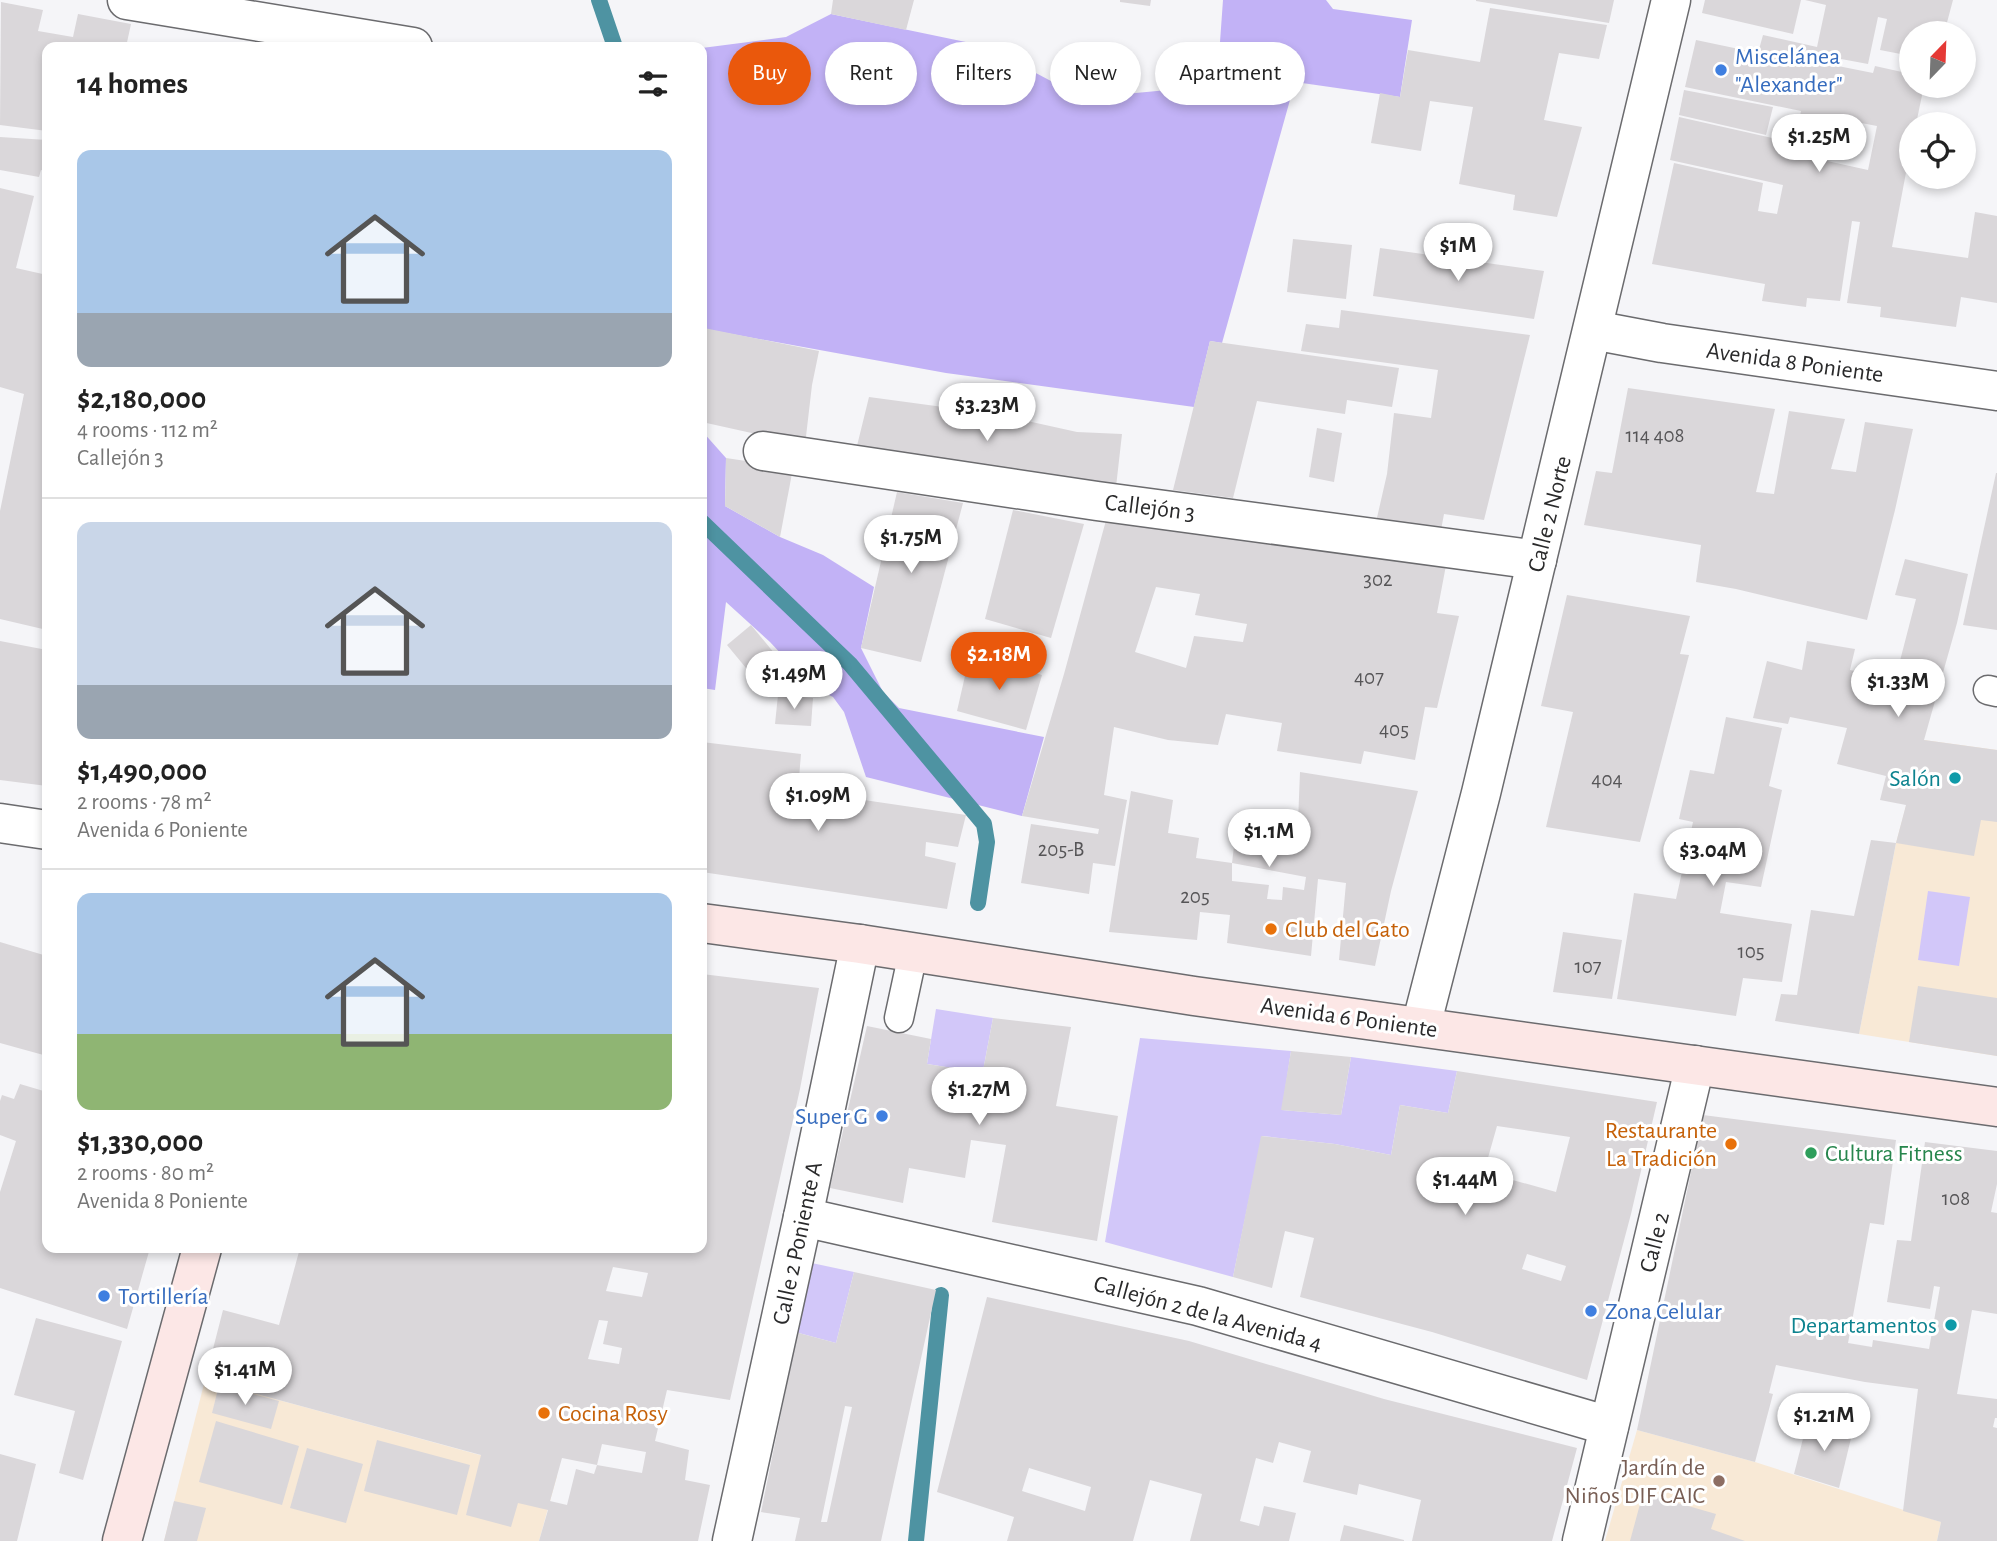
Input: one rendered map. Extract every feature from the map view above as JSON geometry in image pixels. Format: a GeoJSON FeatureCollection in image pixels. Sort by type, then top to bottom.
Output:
{"type":"FeatureCollection","features":[{"type":"Feature","properties":{"kind":"street"},"geometry":{"type":"LineString","coordinates":[[127,0],[383,42]]}},
{"type":"Feature","properties":{"kind":"street","name":"Calle 2 Norte"},"geometry":{"type":"LineString","coordinates":[[1421,1026],[1481,793],[1671,0]]}},
{"type":"Feature","properties":{"kind":"street","name":"Avenida 8 Poniente"},"geometry":{"type":"LineString","coordinates":[[1593,330],[1662,343],[1997,391]]}},
{"type":"Feature","properties":{"kind":"street","name":"Callejón 3"},"geometry":{"type":"LineString","coordinates":[[763,451],[1097,501],[1537,560]]}},
{"type":"Feature","properties":{"kind":"street"},"geometry":{"type":"LineString","coordinates":[[0,823],[42,829]]}},
{"type":"Feature","properties":{"kind":"street","name":"Avenida 6 Poniente"},"geometry":{"type":"LineString","coordinates":[[707,924],[860,944],[1194,996],[1997,1107]]}},
{"type":"Feature","properties":{"kind":"street","name":"Calle 2 Poniente A"},"geometry":{"type":"LineString","coordinates":[[732,1541],[860,944]]}},
{"type":"Feature","properties":{"kind":"street","name":"Calle 2"},"geometry":{"type":"LineString","coordinates":[[1582,1541],[1695,1065]]}},
{"type":"Feature","properties":{"kind":"street","name":"Callejón 2 de la Avenida 4"},"geometry":{"type":"LineString","coordinates":[[803,1217],[1198,1306],[1609,1426]]}},
{"type":"Feature","properties":{"kind":"street"},"geometry":{"type":"LineString","coordinates":[[122,1541],[201,1253]]}},
{"type":"Feature","properties":{"kind":"lane"},"geometry":{"type":"LineString","coordinates":[[899,1018],[913,953]]}},
{"type":"Feature","properties":{"kind":"shaded area"},"geometry":{"type":"Polygon","coordinates":[[[1223,0],[1326,0],[1333,9],[1412,20],[1400,97],[1305,83],[1305,42],[1220,42],[1223,0]]]}},
{"type":"Feature","properties":{"kind":"shaded area"},"geometry":{"type":"Polygon","coordinates":[[[831,14],[966,42],[931,42],[931,105],[1036,105],[1036,73],[1050,80],[1050,105],[1141,105],[1141,93],[1155,91],[1155,105],[1289,105],[1222,343],[1210,341],[1194,407],[946,373],[707,330],[707,47],[728,45],[728,105],[811,105],[811,42],[748,42],[786,37],[831,14]]]}},
{"type":"Feature","properties":{"kind":"shaded area"},"geometry":{"type":"Polygon","coordinates":[[[707,437],[726,458],[725,506],[780,537],[823,555],[874,587],[861,648],[883,692],[899,708],[1044,737],[1022,816],[866,777],[844,712],[833,697],[811,686],[770,642],[726,602],[715,690],[707,689],[707,437]]]}},
{"type":"Feature","properties":{"kind":"shaded area"},"geometry":{"type":"Polygon","coordinates":[[[1924,740],[1997,750],[1997,1056],[1859,1034],[1896,843],[1924,740]]]}},
{"type":"Feature","properties":{"kind":"shaded area"},"geometry":{"type":"Polygon","coordinates":[[[1928,891],[1970,897],[1959,966],[1918,960],[1928,891]]]}},
{"type":"Feature","properties":{"kind":"shaded area"},"geometry":{"type":"Polygon","coordinates":[[[936,1009],[993,1018],[978,1097],[955,1093],[959,1069],[927,1064],[936,1009]]]}},
{"type":"Feature","properties":{"kind":"shaded area"},"geometry":{"type":"Polygon","coordinates":[[[1140,1038],[1291,1051],[1282,1110],[1341,1115],[1351,1057],[1457,1071],[1448,1113],[1400,1105],[1391,1155],[1335,1144],[1262,1136],[1233,1277],[1105,1242],[1140,1038]]]}},
{"type":"Feature","properties":{"kind":"shaded area"},"geometry":{"type":"Polygon","coordinates":[[[807,1262],[854,1272],[836,1343],[795,1332],[807,1262]]]}},
{"type":"Feature","properties":{"kind":"shaded area"},"geometry":{"type":"Polygon","coordinates":[[[205,1380],[557,1476],[539,1541],[164,1541],[205,1380]]]}},
{"type":"Feature","properties":{"kind":"shaded area","name":"Jardín de Niños DIF CAIC"},"geometry":{"type":"Polygon","coordinates":[[[1637,1430],[1755,1462],[1941,1522],[1937,1541],[1605,1541],[1637,1430]]]}},
{"type":"Feature","properties":{"kind":"building"},"geometry":{"type":"Polygon","coordinates":[[[833,0],[914,0],[906,30],[831,14],[833,0]]]}},
{"type":"Feature","properties":{"kind":"building"},"geometry":{"type":"Polygon","coordinates":[[[1120,0],[1151,0],[1150,6],[1120,0]]]}},
{"type":"Feature","properties":{"kind":"building"},"geometry":{"type":"Polygon","coordinates":[[[1476,0],[1614,0],[1609,23],[1476,0]]]}},
{"type":"Feature","properties":{"kind":"building"},"geometry":{"type":"Polygon","coordinates":[[[1705,0],[1801,0],[1793,34],[1702,13],[1705,0]]]}},
{"type":"Feature","properties":{"kind":"building"},"geometry":{"type":"Polygon","coordinates":[[[1805,0],[1953,0],[1947,21],[1899,21],[1899,54],[1880,50],[1887,19],[1878,17],[1868,64],[1825,56],[1823,63],[1873,73],[1875,66],[1899,71],[1899,98],[1921,98],[1919,112],[1899,112],[1899,189],[1903,189],[1892,247],[1968,258],[1975,212],[1997,216],[1997,303],[1961,297],[1956,327],[1880,317],[1881,307],[1847,303],[1860,222],[1852,221],[1840,301],[1807,298],[1806,307],[1762,301],[1765,284],[1652,264],[1674,163],[1763,183],[1758,211],[1777,214],[1783,185],[1670,160],[1679,117],[1794,143],[1801,111],[1685,87],[1696,40],[1758,53],[1763,35],[1817,47],[1826,5],[1805,0]],[[1835,118],[1827,161],[1868,170],[1877,126],[1835,118]]]}},
{"type":"Feature","properties":{"kind":"building"},"geometry":{"type":"Polygon","coordinates":[[[1,2],[43,10],[38,31],[73,37],[78,14],[131,24],[127,42],[42,42],[42,130],[0,125],[1,2]]]}},
{"type":"Feature","properties":{"kind":"building"},"geometry":{"type":"Polygon","coordinates":[[[1490,8],[1607,25],[1599,59],[1559,53],[1544,120],[1582,127],[1557,217],[1513,210],[1515,195],[1459,184],[1473,107],[1430,101],[1421,151],[1371,143],[1380,93],[1400,97],[1408,50],[1480,62],[1490,8]]]}},
{"type":"Feature","properties":{"kind":"building"},"geometry":{"type":"Polygon","coordinates":[[[1684,90],[1773,107],[1766,135],[1679,115],[1684,90]]]}},
{"type":"Feature","properties":{"kind":"building"},"geometry":{"type":"Polygon","coordinates":[[[0,137],[42,140],[42,170],[39,177],[0,170],[0,137]]]}},
{"type":"Feature","properties":{"kind":"building"},"geometry":{"type":"Polygon","coordinates":[[[0,188],[34,196],[16,268],[42,274],[42,629],[0,619],[0,511],[24,394],[0,387],[0,188]]]}},
{"type":"Feature","properties":{"kind":"building"},"geometry":{"type":"Polygon","coordinates":[[[1293,239],[1352,245],[1346,299],[1287,292],[1293,239]]]}},
{"type":"Feature","properties":{"kind":"building"},"geometry":{"type":"Polygon","coordinates":[[[1380,248],[1544,271],[1534,319],[1373,296],[1380,248]]]}},
{"type":"Feature","properties":{"kind":"building"},"geometry":{"type":"Polygon","coordinates":[[[1341,310],[1530,335],[1484,520],[1444,514],[1441,530],[1376,522],[1387,474],[1394,413],[1431,418],[1438,370],[1301,351],[1306,324],[1339,328],[1341,310]]]}},
{"type":"Feature","properties":{"kind":"building"},"geometry":{"type":"Polygon","coordinates":[[[707,329],[819,351],[805,445],[707,423],[707,329]]]}},
{"type":"Feature","properties":{"kind":"building"},"geometry":{"type":"Polygon","coordinates":[[[1210,341],[1399,368],[1392,407],[1347,400],[1345,414],[1257,401],[1233,498],[1173,490],[1210,341]]]}},
{"type":"Feature","properties":{"kind":"building"},"geometry":{"type":"Polygon","coordinates":[[[1628,388],[1775,409],[1756,492],[1774,494],[1789,411],[1845,419],[1831,469],[1856,472],[1865,422],[1913,429],[1867,620],[1696,582],[1701,545],[1584,525],[1596,471],[1612,473],[1628,388]]]}},
{"type":"Feature","properties":{"kind":"building"},"geometry":{"type":"Polygon","coordinates":[[[869,397],[995,414],[1077,432],[1122,434],[1116,487],[855,454],[869,397]]]}},
{"type":"Feature","properties":{"kind":"building"},"geometry":{"type":"Polygon","coordinates":[[[1317,428],[1342,433],[1334,482],[1309,477],[1317,428]]]}},
{"type":"Feature","properties":{"kind":"building"},"geometry":{"type":"Polygon","coordinates":[[[726,458],[793,468],[780,537],[725,506],[726,458]]]}},
{"type":"Feature","properties":{"kind":"building"},"geometry":{"type":"Polygon","coordinates":[[[1997,473],[1997,630],[1963,625],[1997,473]]]}},
{"type":"Feature","properties":{"kind":"building"},"geometry":{"type":"Polygon","coordinates":[[[897,492],[963,503],[921,662],[861,648],[897,492]]]}},
{"type":"Feature","properties":{"kind":"building"},"geometry":{"type":"Polygon","coordinates":[[[1013,510],[1084,524],[1051,638],[985,619],[1013,510]]]}},
{"type":"Feature","properties":{"kind":"building"},"geometry":{"type":"Polygon","coordinates":[[[1108,513],[1447,560],[1437,613],[1459,616],[1437,708],[1425,707],[1415,760],[1364,751],[1361,764],[1277,751],[1282,723],[1226,714],[1218,745],[1168,740],[1114,727],[1104,795],[1127,800],[1115,866],[1093,863],[1089,894],[1021,883],[1031,824],[1098,834],[1099,829],[1022,816],[1108,513]],[[1156,587],[1135,652],[1186,668],[1194,636],[1243,642],[1247,624],[1195,615],[1200,594],[1156,587]]]}},
{"type":"Feature","properties":{"kind":"building"},"geometry":{"type":"Polygon","coordinates":[[[1905,559],[1968,574],[1924,740],[1997,750],[1997,822],[1981,820],[1974,856],[1896,843],[1906,805],[1880,800],[1886,776],[1837,764],[1847,728],[1790,717],[1788,724],[1753,718],[1767,661],[1802,670],[1807,641],[1855,649],[1850,670],[1895,680],[1916,599],[1895,595],[1905,559]]]}},
{"type":"Feature","properties":{"kind":"building"},"geometry":{"type":"Polygon","coordinates":[[[1567,595],[1690,616],[1680,654],[1689,655],[1640,842],[1546,827],[1573,712],[1541,706],[1567,595]]]}},
{"type":"Feature","properties":{"kind":"building"},"geometry":{"type":"Polygon","coordinates":[[[751,625],[784,665],[760,685],[727,645],[751,625]]]}},
{"type":"Feature","properties":{"kind":"building"},"geometry":{"type":"Polygon","coordinates":[[[0,641],[42,649],[42,785],[0,780],[0,641]]]}},
{"type":"Feature","properties":{"kind":"building"},"geometry":{"type":"Polygon","coordinates":[[[970,654],[1042,675],[1026,730],[957,711],[970,654]]]}},
{"type":"Feature","properties":{"kind":"building"},"geometry":{"type":"Polygon","coordinates":[[[778,695],[813,698],[811,726],[775,724],[778,695]]]}},
{"type":"Feature","properties":{"kind":"building"},"geometry":{"type":"Polygon","coordinates":[[[1726,717],[1782,728],[1769,786],[1782,790],[1761,887],[1726,882],[1720,913],[1792,924],[1782,982],[1743,978],[1736,1016],[1617,999],[1634,893],[1676,899],[1693,822],[1679,819],[1690,770],[1714,774],[1726,717]]]}},
{"type":"Feature","properties":{"kind":"building"},"geometry":{"type":"Polygon","coordinates":[[[707,743],[801,754],[796,814],[828,817],[830,795],[966,815],[958,847],[926,842],[925,856],[956,863],[947,909],[707,873],[707,743]]]}},
{"type":"Feature","properties":{"kind":"building"},"geometry":{"type":"Polygon","coordinates":[[[1300,772],[1418,791],[1391,891],[1375,966],[1339,960],[1346,883],[1318,879],[1311,956],[1227,943],[1230,915],[1200,912],[1197,940],[1109,932],[1131,791],[1173,800],[1168,833],[1199,838],[1196,858],[1232,863],[1238,812],[1298,822],[1300,772]],[[1232,863],[1232,881],[1269,885],[1267,899],[1282,900],[1283,887],[1304,890],[1306,877],[1232,863]]]}},
{"type":"Feature","properties":{"kind":"building"},"geometry":{"type":"Polygon","coordinates":[[[1871,840],[1896,843],[1859,1034],[1775,1021],[1781,994],[1797,995],[1811,910],[1854,916],[1871,840]]]}},
{"type":"Feature","properties":{"kind":"building"},"geometry":{"type":"Polygon","coordinates":[[[1563,932],[1622,940],[1612,999],[1553,992],[1563,932]]]}},
{"type":"Feature","properties":{"kind":"building"},"geometry":{"type":"Polygon","coordinates":[[[0,942],[42,955],[42,1055],[0,1043],[0,942]]]}},
{"type":"Feature","properties":{"kind":"building"},"geometry":{"type":"Polygon","coordinates":[[[707,975],[819,988],[800,1089],[730,1400],[667,1390],[655,1441],[689,1450],[685,1480],[710,1485],[698,1541],[539,1541],[548,1510],[518,1503],[511,1527],[466,1515],[481,1455],[205,1380],[223,1310],[279,1325],[299,1253],[707,1253],[707,975]],[[613,1267],[606,1291],[642,1297],[648,1273],[613,1267]],[[599,1320],[588,1359],[619,1364],[622,1348],[603,1344],[608,1321],[599,1320]],[[602,1444],[597,1465],[642,1473],[646,1452],[602,1444]],[[562,1458],[550,1501],[567,1505],[576,1469],[594,1474],[597,1465],[562,1458]]]}},
{"type":"Feature","properties":{"kind":"building"},"geometry":{"type":"Polygon","coordinates":[[[1918,986],[1997,998],[1997,1056],[1909,1042],[1918,986]]]}},
{"type":"Feature","properties":{"kind":"building"},"geometry":{"type":"Polygon","coordinates":[[[993,1018],[1071,1027],[1056,1106],[1118,1116],[1097,1241],[992,1222],[1006,1145],[971,1140],[965,1178],[909,1168],[903,1203],[830,1188],[867,1026],[931,1039],[927,1064],[959,1069],[955,1093],[978,1097],[993,1018]]]}},
{"type":"Feature","properties":{"kind":"building"},"geometry":{"type":"Polygon","coordinates":[[[1291,1051],[1351,1057],[1341,1115],[1281,1110],[1291,1051]]]}},
{"type":"Feature","properties":{"kind":"building"},"geometry":{"type":"Polygon","coordinates":[[[1457,1071],[1657,1102],[1631,1214],[1587,1380],[1432,1332],[1300,1297],[1314,1238],[1285,1231],[1272,1288],[1233,1277],[1261,1136],[1335,1144],[1391,1155],[1400,1105],[1448,1113],[1457,1071]],[[1497,1126],[1484,1172],[1556,1192],[1570,1137],[1497,1126]],[[1527,1254],[1522,1269],[1561,1281],[1566,1266],[1527,1254]]]}},
{"type":"Feature","properties":{"kind":"building"},"geometry":{"type":"Polygon","coordinates":[[[20,1084],[42,1091],[42,1253],[149,1253],[127,1329],[0,1288],[0,1192],[16,1141],[0,1135],[0,1101],[2,1095],[14,1099],[20,1084]]]}},
{"type":"Feature","properties":{"kind":"building"},"geometry":{"type":"Polygon","coordinates":[[[1703,1115],[1896,1140],[1884,1225],[1870,1223],[1848,1343],[1872,1347],[1873,1340],[1929,1349],[1940,1287],[1934,1286],[1930,1309],[1887,1302],[1897,1240],[1911,1241],[1925,1142],[1997,1151],[1997,1184],[1991,1212],[1997,1213],[1997,1314],[1972,1310],[1957,1394],[1997,1399],[1997,1418],[1993,1427],[1997,1428],[1997,1541],[1937,1541],[1941,1522],[1903,1511],[1918,1389],[1776,1365],[1769,1393],[1773,1394],[1755,1462],[1637,1430],[1703,1115]]]}},
{"type":"Feature","properties":{"kind":"building"},"geometry":{"type":"Polygon","coordinates":[[[854,1272],[936,1290],[881,1541],[795,1541],[800,1518],[761,1512],[795,1332],[836,1343],[854,1272]],[[845,1406],[821,1522],[827,1522],[852,1407],[845,1406]]]}},
{"type":"Feature","properties":{"kind":"building"},"geometry":{"type":"Polygon","coordinates":[[[987,1297],[1189,1341],[1384,1399],[1577,1448],[1552,1541],[1412,1541],[1421,1500],[1359,1484],[1357,1495],[1303,1482],[1311,1451],[1279,1442],[1273,1463],[1256,1458],[1240,1521],[1259,1526],[1264,1506],[1296,1513],[1289,1541],[1190,1541],[1202,1494],[1150,1480],[1133,1541],[1007,1541],[1014,1517],[937,1492],[987,1297]],[[1029,1468],[1022,1491],[1085,1511],[1091,1487],[1029,1468]]]}},
{"type":"Feature","properties":{"kind":"building"},"geometry":{"type":"Polygon","coordinates":[[[36,1318],[122,1341],[83,1480],[59,1473],[75,1411],[14,1395],[36,1318]]]}},
{"type":"Feature","properties":{"kind":"building"},"geometry":{"type":"Polygon","coordinates":[[[219,1385],[279,1401],[271,1429],[212,1413],[219,1385]]]}},
{"type":"Feature","properties":{"kind":"building"},"geometry":{"type":"Polygon","coordinates":[[[1808,1419],[1853,1430],[1839,1488],[1794,1474],[1808,1419]]]}},
{"type":"Feature","properties":{"kind":"building"},"geometry":{"type":"Polygon","coordinates":[[[216,1421],[299,1446],[282,1505],[199,1482],[216,1421]]]}},
{"type":"Feature","properties":{"kind":"building"},"geometry":{"type":"Polygon","coordinates":[[[377,1440],[470,1465],[457,1515],[364,1491],[377,1440]]]}},
{"type":"Feature","properties":{"kind":"building"},"geometry":{"type":"Polygon","coordinates":[[[307,1448],[363,1464],[346,1523],[290,1508],[307,1448]]]}},
{"type":"Feature","properties":{"kind":"building"},"geometry":{"type":"Polygon","coordinates":[[[0,1454],[36,1464],[17,1541],[0,1541],[0,1454]]]}},
{"type":"Feature","properties":{"kind":"building"},"geometry":{"type":"Polygon","coordinates":[[[1643,1493],[1716,1514],[1711,1529],[1745,1541],[1630,1541],[1643,1493]]]}},
{"type":"Feature","properties":{"kind":"building"},"geometry":{"type":"Polygon","coordinates":[[[174,1501],[206,1508],[197,1541],[164,1541],[174,1501]]]}},
{"type":"Feature","properties":{"kind":"building"},"geometry":{"type":"Polygon","coordinates":[[[1344,1525],[1404,1540],[1404,1541],[1340,1541],[1344,1525]]]}},
{"type":"Feature","properties":{"kind":"waterway"},"geometry":{"type":"LineString","coordinates":[[599,0],[613,42]]}},
{"type":"Feature","properties":{"kind":"waterway"},"geometry":{"type":"LineString","coordinates":[[707,527],[850,664],[984,824],[987,842],[978,903]]}},
{"type":"Feature","properties":{"kind":"waterway"},"geometry":{"type":"LineString","coordinates":[[916,1541],[941,1295]]}},
{"type":"Feature","properties":{"kind":"place","name":"Miscelánea \"Alexander\""},"geometry":{"type":"Point","coordinates":[1721,70]}},
{"type":"Feature","properties":{"kind":"place","name":"Salón"},"geometry":{"type":"Point","coordinates":[1955,778]}},
{"type":"Feature","properties":{"kind":"place","name":"Club del Gato"},"geometry":{"type":"Point","coordinates":[1271,929]}},
{"type":"Feature","properties":{"kind":"place","name":"Super G"},"geometry":{"type":"Point","coordinates":[882,1116]}},
{"type":"Feature","properties":{"kind":"place","name":"Restaurante La Tradición"},"geometry":{"type":"Point","coordinates":[1731,1144]}},
{"type":"Feature","properties":{"kind":"place","name":"Cultura Fitness"},"geometry":{"type":"Point","coordinates":[1811,1153]}},
{"type":"Feature","properties":{"kind":"place","name":"Tortillería"},"geometry":{"type":"Point","coordinates":[104,1296]}},
{"type":"Feature","properties":{"kind":"place","name":"Zona Celular"},"geometry":{"type":"Point","coordinates":[1591,1311]}},
{"type":"Feature","properties":{"kind":"place","name":"Departamentos"},"geometry":{"type":"Point","coordinates":[1951,1325]}},
{"type":"Feature","properties":{"kind":"place","name":"Cocina Rosy"},"geometry":{"type":"Point","coordinates":[544,1413]}},
{"type":"Feature","properties":{"kind":"place","name":"Jardín de Niños DIF CAIC"},"geometry":{"type":"Point","coordinates":[1719,1481]}}]}
